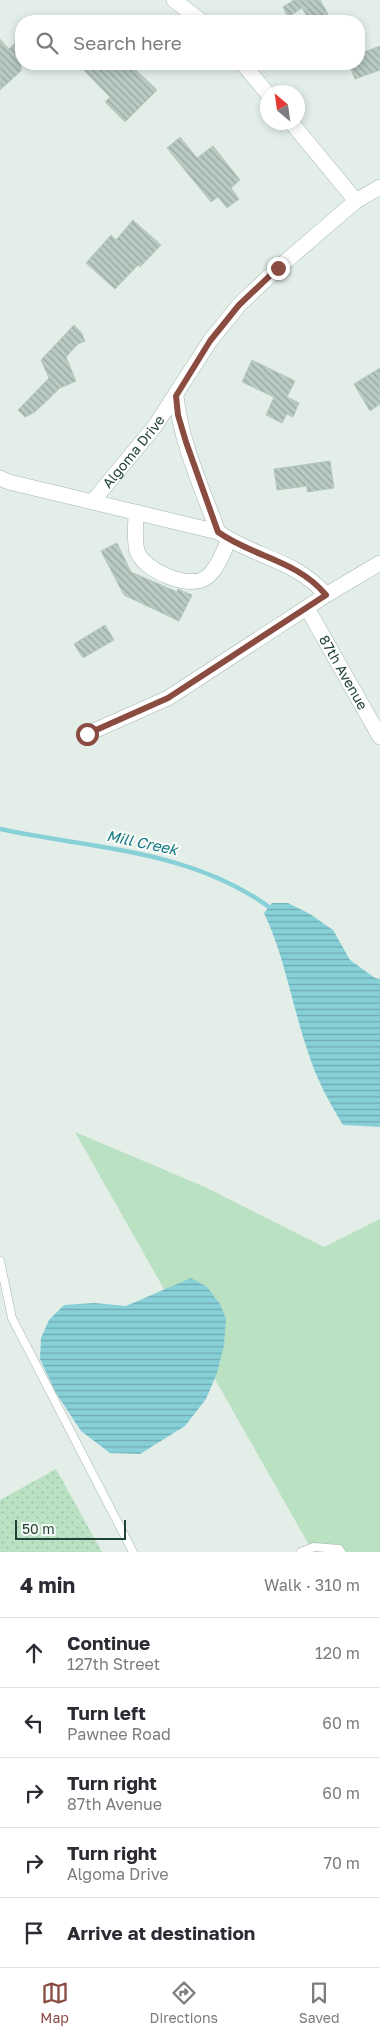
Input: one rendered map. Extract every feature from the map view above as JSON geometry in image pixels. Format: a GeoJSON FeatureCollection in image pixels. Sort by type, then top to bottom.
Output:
{"type":"FeatureCollection","features":[{"type":"Feature","properties":{"kind":"street"},"geometry":{"type":"LineString","coordinates":[[174,0],[194,15]]}},
{"type":"Feature","properties":{"kind":"street"},"geometry":{"type":"LineString","coordinates":[[248,70],[260,85]]}},
{"type":"Feature","properties":{"kind":"street"},"geometry":{"type":"LineString","coordinates":[[298,130],[356,201]]}},
{"type":"Feature","properties":{"kind":"street","name":"Algoma Drive"},"geometry":{"type":"LineString","coordinates":[[93,501],[155,426],[210,341],[239,305],[278,268],[356,201],[380,187]]}},
{"type":"Feature","properties":{"kind":"street"},"geometry":{"type":"LineString","coordinates":[[136,512],[137,551],[144,562],[169,577],[190,582],[206,578],[219,562],[223,536],[186,442],[178,415],[176,396]]}},
{"type":"Feature","properties":{"kind":"street"},"geometry":{"type":"LineString","coordinates":[[0,478],[9,482],[93,501],[223,536],[300,572],[315,582],[326,595]]}},
{"type":"Feature","properties":{"kind":"street"},"geometry":{"type":"LineString","coordinates":[[87,734],[168,698],[326,595],[380,563]]}},
{"type":"Feature","properties":{"kind":"street","name":"87th Avenue"},"geometry":{"type":"LineString","coordinates":[[306,608],[380,737]]}},
{"type":"Feature","properties":{"kind":"lane"},"geometry":{"type":"LineString","coordinates":[[0,1261],[12,1318],[133,1552]]}},
{"type":"Feature","properties":{"kind":"lane"},"geometry":{"type":"LineString","coordinates":[[301,1552],[314,1547],[339,1549],[341,1552]]}},
{"type":"Feature","properties":{"kind":"green space"},"geometry":{"type":"Polygon","coordinates":[[[75,1132],[205,1187],[324,1247],[380,1219],[380,1552],[313,1552],[75,1132]]]}},
{"type":"Feature","properties":{"kind":"green space"},"geometry":{"type":"Polygon","coordinates":[[[56,1469],[102,1552],[0,1552],[0,1500],[56,1469]]]}},
{"type":"Feature","properties":{"kind":"water"},"geometry":{"type":"Polygon","coordinates":[[[272,903],[288,903],[310,914],[333,930],[350,960],[375,978],[380,979],[380,1127],[343,1125],[323,1090],[302,1035],[283,964],[264,913],[272,903]]]}},
{"type":"Feature","properties":{"kind":"water"},"geometry":{"type":"Polygon","coordinates":[[[191,1278],[207,1287],[220,1304],[226,1319],[224,1345],[217,1373],[206,1399],[185,1426],[140,1454],[110,1453],[81,1431],[56,1393],[40,1359],[41,1338],[49,1320],[64,1305],[94,1303],[126,1306],[191,1278]]]}},
{"type":"Feature","properties":{"kind":"building"},"geometry":{"type":"Polygon","coordinates":[[[294,0],[320,0],[328,14],[306,15],[302,8],[291,15],[287,15],[283,7],[294,0]]]}},
{"type":"Feature","properties":{"kind":"building"},"geometry":{"type":"Polygon","coordinates":[[[0,39],[9,49],[15,44],[15,70],[21,71],[0,90],[0,39]]]}},
{"type":"Feature","properties":{"kind":"building"},"geometry":{"type":"Polygon","coordinates":[[[380,46],[380,70],[355,79],[351,70],[365,70],[365,52],[380,46]]]}},
{"type":"Feature","properties":{"kind":"building"},"geometry":{"type":"Polygon","coordinates":[[[84,70],[136,70],[157,90],[125,122],[105,102],[110,97],[84,70]]]}},
{"type":"Feature","properties":{"kind":"building"},"geometry":{"type":"Polygon","coordinates":[[[180,137],[197,158],[213,146],[240,180],[231,188],[239,199],[227,208],[218,197],[211,202],[167,148],[180,137]]]}},
{"type":"Feature","properties":{"kind":"building"},"geometry":{"type":"Polygon","coordinates":[[[133,220],[161,245],[115,289],[86,263],[111,235],[116,240],[133,220]]]}},
{"type":"Feature","properties":{"kind":"building"},"geometry":{"type":"Polygon","coordinates":[[[74,325],[81,332],[85,341],[78,344],[66,357],[76,381],[60,388],[35,412],[25,417],[18,410],[49,378],[41,360],[74,325]]]}},
{"type":"Feature","properties":{"kind":"building"},"geometry":{"type":"Polygon","coordinates":[[[252,360],[295,381],[287,397],[299,403],[293,417],[287,414],[282,423],[266,415],[274,397],[242,382],[252,360]]]}},
{"type":"Feature","properties":{"kind":"building"},"geometry":{"type":"Polygon","coordinates":[[[380,368],[380,404],[370,411],[354,384],[380,368]]]}},
{"type":"Feature","properties":{"kind":"building"},"geometry":{"type":"Polygon","coordinates":[[[330,461],[334,488],[307,492],[307,486],[277,490],[274,469],[330,461]]]}},
{"type":"Feature","properties":{"kind":"building"},"geometry":{"type":"Polygon","coordinates":[[[117,543],[131,572],[177,592],[178,589],[192,595],[179,621],[124,595],[101,551],[117,543]]]}},
{"type":"Feature","properties":{"kind":"building"},"geometry":{"type":"Polygon","coordinates":[[[105,625],[114,640],[83,658],[74,644],[105,625]]]}},
{"type":"Feature","properties":{"kind":"waterway","name":"Mill Creek"},"geometry":{"type":"LineString","coordinates":[[0,829],[104,847],[173,862],[206,873],[238,888],[269,907]]}},
{"type":"Feature","properties":{"kind":"route"},"geometry":{"type":"LineString","coordinates":[[87,734],[168,698],[326,595],[315,582],[300,572],[229,540],[218,532],[178,415],[176,396],[210,341],[239,305],[278,268]]}}]}
